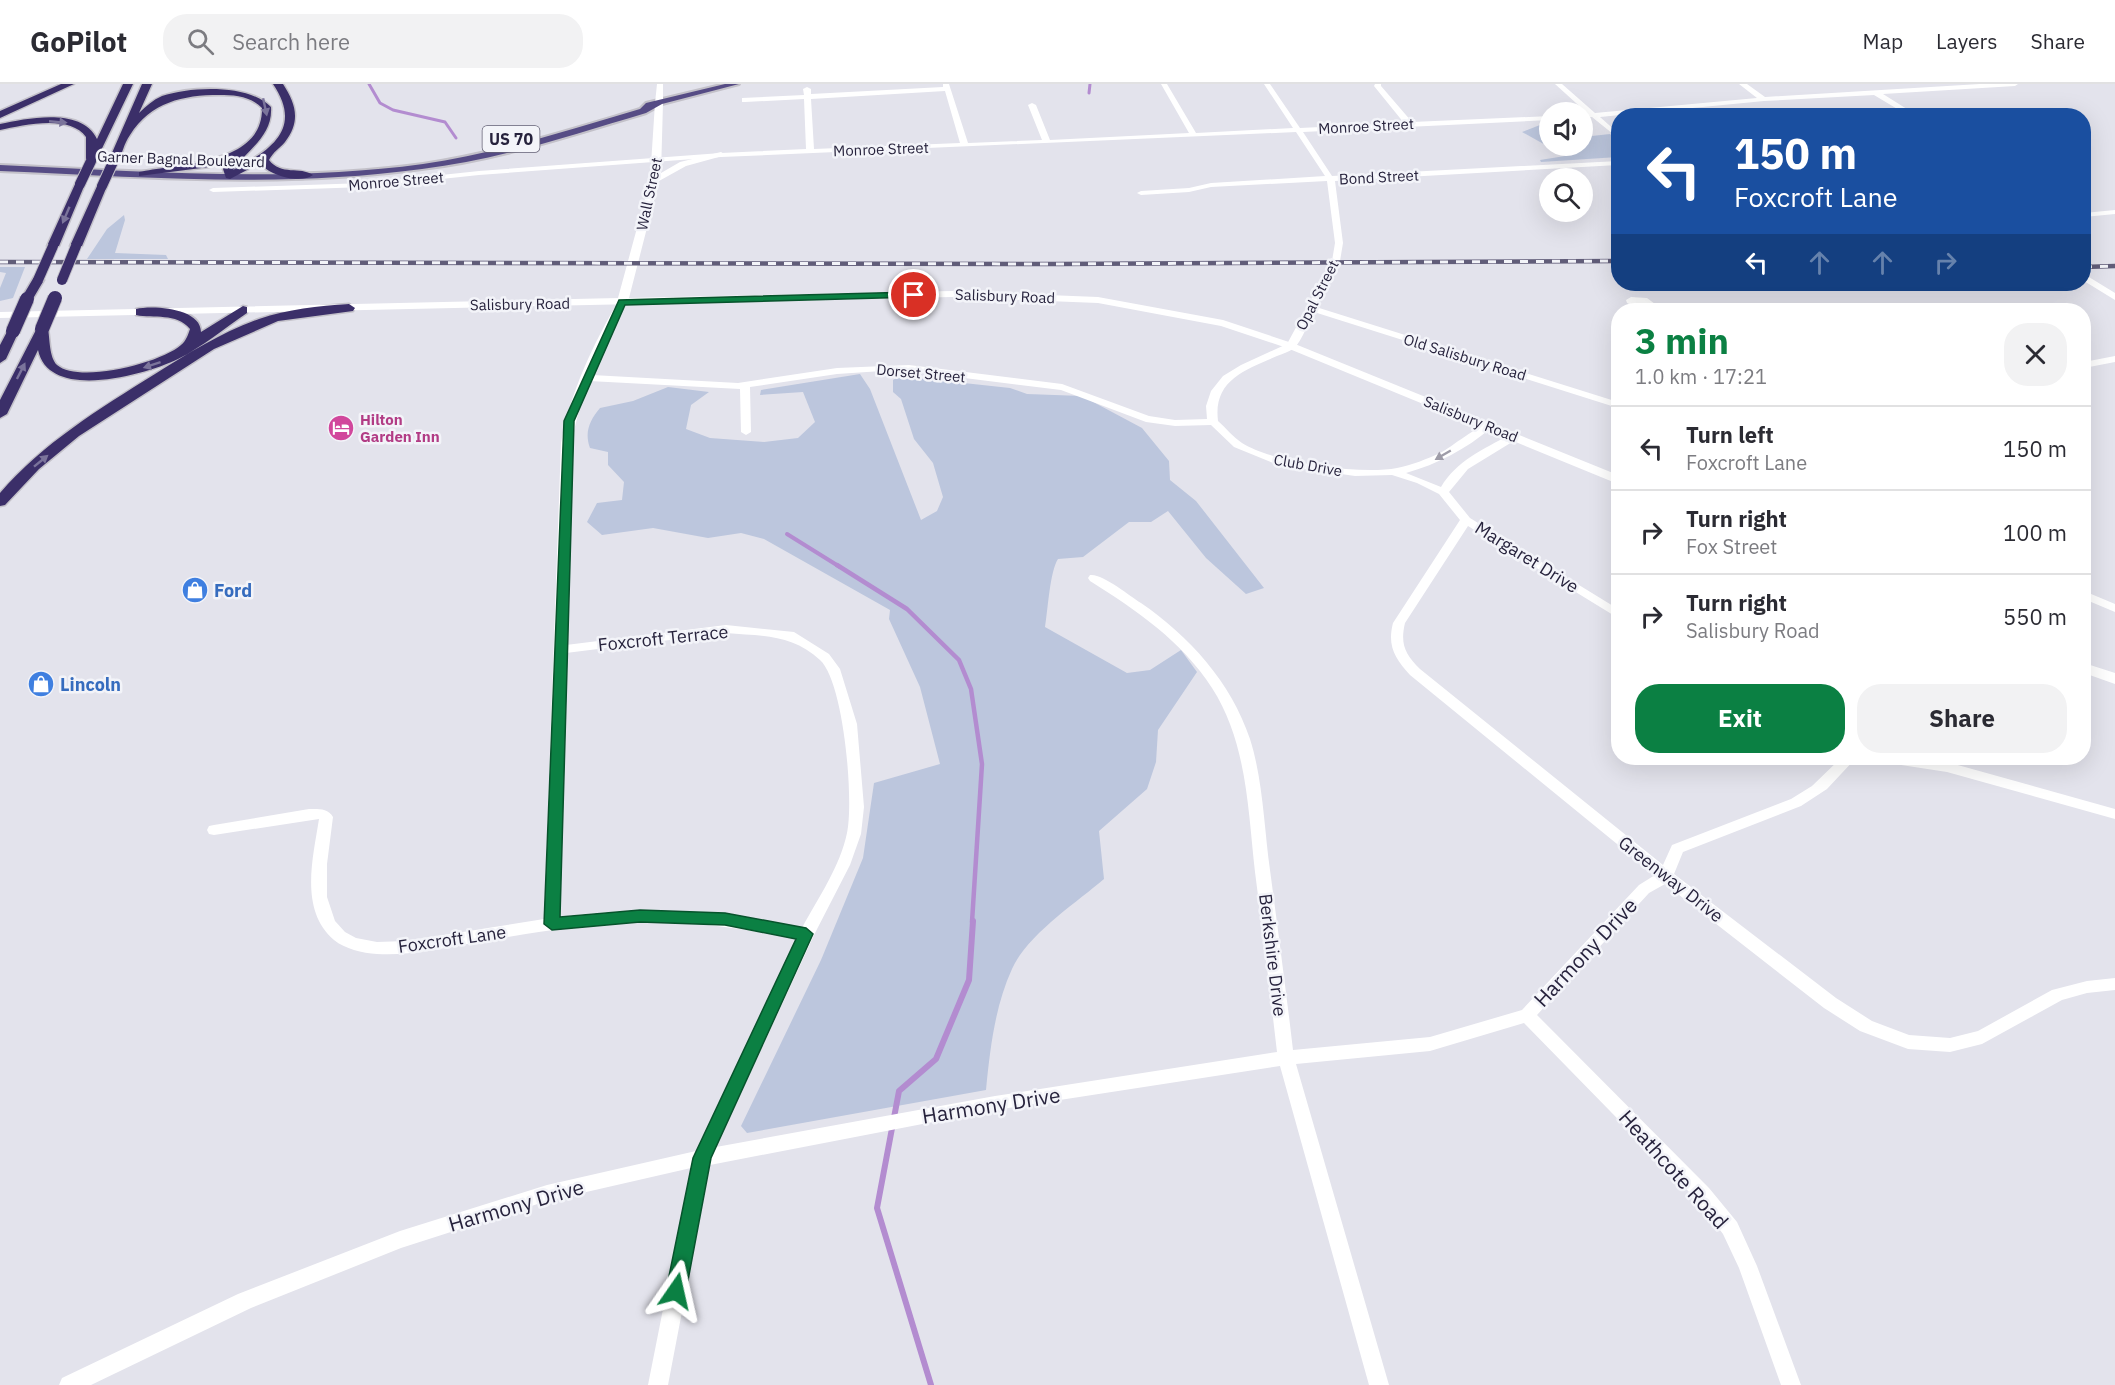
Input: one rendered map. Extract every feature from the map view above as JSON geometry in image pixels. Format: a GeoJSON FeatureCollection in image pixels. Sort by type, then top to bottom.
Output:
{"type":"FeatureCollection","features":[{"type":"Feature","properties":{"kind":"highway"},"geometry":{"type":"LineString","coordinates":[[0,115],[69,84]]}},
{"type":"Feature","properties":{"kind":"highway"},"geometry":{"type":"LineString","coordinates":[[2,355],[128,84]]}},
{"type":"Feature","properties":{"kind":"highway"},"geometry":{"type":"LineString","coordinates":[[0,414],[56,298],[76,246],[147,84]]}},
{"type":"Feature","properties":{"kind":"highway"},"geometry":{"type":"LineString","coordinates":[[279,84],[293,104],[293,115],[280,140],[264,160],[273,170],[308,175]]}},
{"type":"Feature","properties":{"kind":"highway","name":"Garner Bagnal Boulevard"},"geometry":{"type":"LineString","coordinates":[[0,168],[230,176],[308,175],[362,171],[472,149],[735,84]]}},
{"type":"Feature","properties":{"kind":"highway"},"geometry":{"type":"LineString","coordinates":[[126,133],[163,100],[202,90],[240,88],[262,96],[267,106],[267,118],[261,131],[228,169],[230,176],[267,154]]}},
{"type":"Feature","properties":{"kind":"highway"},"geometry":{"type":"LineString","coordinates":[[0,126],[45,121],[77,125],[91,138],[91,161]]}},
{"type":"Feature","properties":{"kind":"highway"},"geometry":{"type":"LineString","coordinates":[[143,174],[209,164],[229,157],[250,144]]}},
{"type":"Feature","properties":{"kind":"highway"},"geometry":{"type":"LineString","coordinates":[[0,502],[16,481],[69,438],[124,399],[214,345],[264,321],[293,314],[349,308]]}},
{"type":"Feature","properties":{"kind":"highway"},"geometry":{"type":"LineString","coordinates":[[42,329],[46,360],[54,370],[73,375],[98,375],[150,366],[186,349],[243,310]]}},
{"type":"Feature","properties":{"kind":"highway"},"geometry":{"type":"LineString","coordinates":[[214,345],[239,321],[243,310]]}},
{"type":"Feature","properties":{"kind":"highway"},"geometry":{"type":"LineString","coordinates":[[140,312],[185,318],[193,323],[196,330],[186,349]]}},
{"type":"Feature","properties":{"kind":"street","name":"Wall Street"},"geometry":{"type":"LineString","coordinates":[[622,302],[655,180],[658,159],[660,84]]}},
{"type":"Feature","properties":{"kind":"street"},"geometry":{"type":"LineString","coordinates":[[1164,84],[1194,135]]}},
{"type":"Feature","properties":{"kind":"street","name":"Opal Street"},"geometry":{"type":"LineString","coordinates":[[1267,84],[1331,180],[1340,243],[1336,261],[1291,346]]}},
{"type":"Feature","properties":{"kind":"street"},"geometry":{"type":"LineString","coordinates":[[1378,84],[1377,86],[1409,124]]}},
{"type":"Feature","properties":{"kind":"street"},"geometry":{"type":"LineString","coordinates":[[1558,84],[1611,130]]}},
{"type":"Feature","properties":{"kind":"street"},"geometry":{"type":"LineString","coordinates":[[1742,84],[1764,99]]}},
{"type":"Feature","properties":{"kind":"street"},"geometry":{"type":"LineString","coordinates":[[1863,84],[1902,108]]}},
{"type":"Feature","properties":{"kind":"street"},"geometry":{"type":"LineString","coordinates":[[1668,108],[1764,99],[2015,84]]}},
{"type":"Feature","properties":{"kind":"street"},"geometry":{"type":"LineString","coordinates":[[745,100],[807,93],[947,87],[965,146]]}},
{"type":"Feature","properties":{"kind":"street"},"geometry":{"type":"LineString","coordinates":[[807,93],[810,152]]}},
{"type":"Feature","properties":{"kind":"street"},"geometry":{"type":"LineString","coordinates":[[1032,105],[1047,142]]}},
{"type":"Feature","properties":{"kind":"street"},"geometry":{"type":"LineString","coordinates":[[1594,115],[1611,113]]}},
{"type":"Feature","properties":{"kind":"street","name":"Monroe Street"},"geometry":{"type":"LineString","coordinates":[[213,189],[366,185],[721,155],[965,146],[1539,118]]}},
{"type":"Feature","properties":{"kind":"street"},"geometry":{"type":"LineString","coordinates":[[655,180],[683,164],[721,155]]}},
{"type":"Feature","properties":{"kind":"street","name":"Bond Street"},"geometry":{"type":"LineString","coordinates":[[1141,193],[1189,190],[1211,184],[1331,180],[1611,163]]}},
{"type":"Feature","properties":{"kind":"street"},"geometry":{"type":"LineString","coordinates":[[2091,214],[2115,212]]}},
{"type":"Feature","properties":{"kind":"street"},"geometry":{"type":"LineString","coordinates":[[2091,282],[2115,297]]}},
{"type":"Feature","properties":{"kind":"street","name":"Salisbury Road"},"geometry":{"type":"LineString","coordinates":[[0,315],[952,294],[1088,299],[1223,323],[1291,346],[1611,477]]}},
{"type":"Feature","properties":{"kind":"street"},"geometry":{"type":"LineString","coordinates":[[1632,303],[1630,300],[1644,300],[1648,303]]}},
{"type":"Feature","properties":{"kind":"street"},"geometry":{"type":"LineString","coordinates":[[552,924],[566,443],[569,421],[622,302]]}},
{"type":"Feature","properties":{"kind":"street","name":"Old Salisbury Road"},"geometry":{"type":"LineString","coordinates":[[1311,308],[1611,403]]}},
{"type":"Feature","properties":{"kind":"street"},"geometry":{"type":"LineString","coordinates":[[1213,422],[1211,406],[1227,378],[1244,367],[1291,346]]}},
{"type":"Feature","properties":{"kind":"street"},"geometry":{"type":"LineString","coordinates":[[2091,363],[2115,358]]}},
{"type":"Feature","properties":{"kind":"street","name":"Dorset Street"},"geometry":{"type":"LineString","coordinates":[[588,378],[629,378],[706,386],[745,386],[837,371],[909,368],[1062,387],[1084,393],[1139,417],[1157,421],[1213,422]]}},
{"type":"Feature","properties":{"kind":"street"},"geometry":{"type":"LineString","coordinates":[[745,386],[746,432]]}},
{"type":"Feature","properties":{"kind":"street","name":"Club Drive"},"geometry":{"type":"LineString","coordinates":[[1213,422],[1238,445],[1282,463],[1355,473],[1393,472],[1429,463],[1477,435],[1487,426]]}},
{"type":"Feature","properties":{"kind":"street"},"geometry":{"type":"LineString","coordinates":[[1443,492],[1449,478],[1457,471],[1514,437]]}},
{"type":"Feature","properties":{"kind":"street","name":"Club Drive"},"geometry":{"type":"LineString","coordinates":[[1393,472],[1421,481],[1443,492]]}},
{"type":"Feature","properties":{"kind":"street","name":"Margaret Drive"},"geometry":{"type":"LineString","coordinates":[[1443,492],[1466,520],[1611,610]]}},
{"type":"Feature","properties":{"kind":"street","name":"Greenway Drive"},"geometry":{"type":"LineString","coordinates":[[1466,520],[1399,622],[1394,638],[1400,656],[1414,672],[1666,876],[1830,1003],[1866,1026],[1908,1042],[1950,1045],[1982,1037],[2058,995],[2087,987],[2115,984]]}},
{"type":"Feature","properties":{"kind":"street","name":"Berkshire Drive"},"geometry":{"type":"LineString","coordinates":[[1094,578],[1134,603],[1171,631],[1204,664],[1227,700],[1243,741],[1252,784],[1286,1058],[1379,1385]]}},
{"type":"Feature","properties":{"kind":"street"},"geometry":{"type":"LineString","coordinates":[[2091,598],[2115,608]]}},
{"type":"Feature","properties":{"kind":"street","name":"Foxcroft Terrace"},"geometry":{"type":"LineString","coordinates":[[560,650],[726,629],[790,635],[825,657],[841,687],[850,724],[857,807],[854,834],[843,865],[806,934],[702,1158],[658,1385]]}},
{"type":"Feature","properties":{"kind":"street"},"geometry":{"type":"LineString","coordinates":[[2091,670],[2115,679]]}},
{"type":"Feature","properties":{"kind":"street"},"geometry":{"type":"LineString","coordinates":[[1666,876],[1677,849],[1705,835],[1780,809],[1812,793],[1842,765]]}},
{"type":"Feature","properties":{"kind":"street"},"geometry":{"type":"LineString","coordinates":[[1934,765],[2115,814]]}},
{"type":"Feature","properties":{"kind":"street","name":"Foxcroft Lane"},"geometry":{"type":"LineString","coordinates":[[214,830],[309,814],[321,814],[326,817],[319,893],[323,918],[341,938],[372,948],[410,947],[552,924],[640,916],[725,919],[806,934]]}},
{"type":"Feature","properties":{"kind":"street","name":"Harmony Drive"},"geometry":{"type":"LineString","coordinates":[[69,1385],[245,1301],[400,1240],[547,1193],[702,1158],[995,1103],[1286,1058],[1430,1044],[1527,1015],[1644,889],[1666,876]]}},
{"type":"Feature","properties":{"kind":"street","name":"Heathcote Road"},"geometry":{"type":"LineString","coordinates":[[1527,1015],[1702,1194],[1730,1228],[1748,1266],[1791,1385]]}},
{"type":"Feature","properties":{"kind":"shaded area"},"geometry":{"type":"Polygon","coordinates":[[[1539,125],[1539,141],[1522,132],[1539,125]]]}},
{"type":"Feature","properties":{"kind":"shaded area"},"geometry":{"type":"Polygon","coordinates":[[[1611,135],[1611,157],[1541,162],[1540,160],[1565,156],[1593,156],[1593,136],[1611,135]]]}},
{"type":"Feature","properties":{"kind":"shaded area"},"geometry":{"type":"Polygon","coordinates":[[[124,215],[125,220],[115,253],[166,255],[168,259],[87,259],[107,229],[124,215]]]}},
{"type":"Feature","properties":{"kind":"shaded area"},"geometry":{"type":"Polygon","coordinates":[[[0,267],[25,267],[13,298],[0,301],[0,288],[6,273],[0,272],[0,267]]]}},
{"type":"Feature","properties":{"kind":"shaded area"},"geometry":{"type":"Polygon","coordinates":[[[860,374],[870,389],[921,520],[937,511],[943,497],[933,463],[914,439],[901,399],[893,392],[893,380],[899,376],[1010,388],[1027,394],[1082,396],[1142,428],[1169,461],[1170,480],[1196,501],[1264,588],[1246,594],[1206,558],[1168,511],[1151,522],[1129,522],[1083,557],[1058,559],[1051,581],[1045,627],[1127,673],[1150,670],[1181,650],[1197,672],[1158,730],[1156,762],[1147,789],[1099,831],[1104,879],[1040,932],[1019,956],[1006,983],[997,1013],[986,1090],[747,1133],[741,1126],[821,960],[863,858],[874,783],[940,764],[920,687],[889,619],[890,610],[764,539],[741,533],[708,538],[653,528],[602,535],[587,522],[597,503],[622,500],[624,482],[608,465],[608,452],[590,448],[588,431],[593,417],[600,408],[633,401],[668,387],[709,392],[691,405],[686,429],[710,438],[764,442],[798,438],[815,422],[803,392],[760,395],[761,390],[860,374]]]}},
{"type":"Feature","properties":{"kind":"waterway"},"geometry":{"type":"LineString","coordinates":[[369,84],[380,103],[393,110],[445,122],[456,138]]}},
{"type":"Feature","properties":{"kind":"waterway"},"geometry":{"type":"LineString","coordinates":[[1089,93],[1090,84]]}},
{"type":"Feature","properties":{"kind":"waterway"},"geometry":{"type":"LineString","coordinates":[[787,534],[840,567]]}},
{"type":"Feature","properties":{"kind":"waterway"},"geometry":{"type":"LineString","coordinates":[[837,565],[907,609],[959,660],[971,689],[982,764],[972,922]]}},
{"type":"Feature","properties":{"kind":"waterway"},"geometry":{"type":"LineString","coordinates":[[931,1385],[877,1208],[899,1091],[936,1059],[969,980],[973,921]]}},
{"type":"Feature","properties":{"kind":"railway"},"geometry":{"type":"LineString","coordinates":[[0,262],[1059,264],[1611,261]]}},
{"type":"Feature","properties":{"kind":"railway"},"geometry":{"type":"LineString","coordinates":[[2091,267],[2115,266]]}},
{"type":"Feature","properties":{"kind":"place","name":"Hilton Garden Inn"},"geometry":{"type":"Point","coordinates":[341,428]}},
{"type":"Feature","properties":{"kind":"place","name":"Ford"},"geometry":{"type":"Point","coordinates":[195,590]}},
{"type":"Feature","properties":{"kind":"place","name":"Lincoln"},"geometry":{"type":"Point","coordinates":[41,684]}},
{"type":"Feature","properties":{"kind":"route"},"geometry":{"type":"LineString","coordinates":[[676,1291],[702,1158],[806,934],[725,919],[640,916],[552,924],[566,443],[569,421],[577,398],[622,302],[914,295]]}}]}
